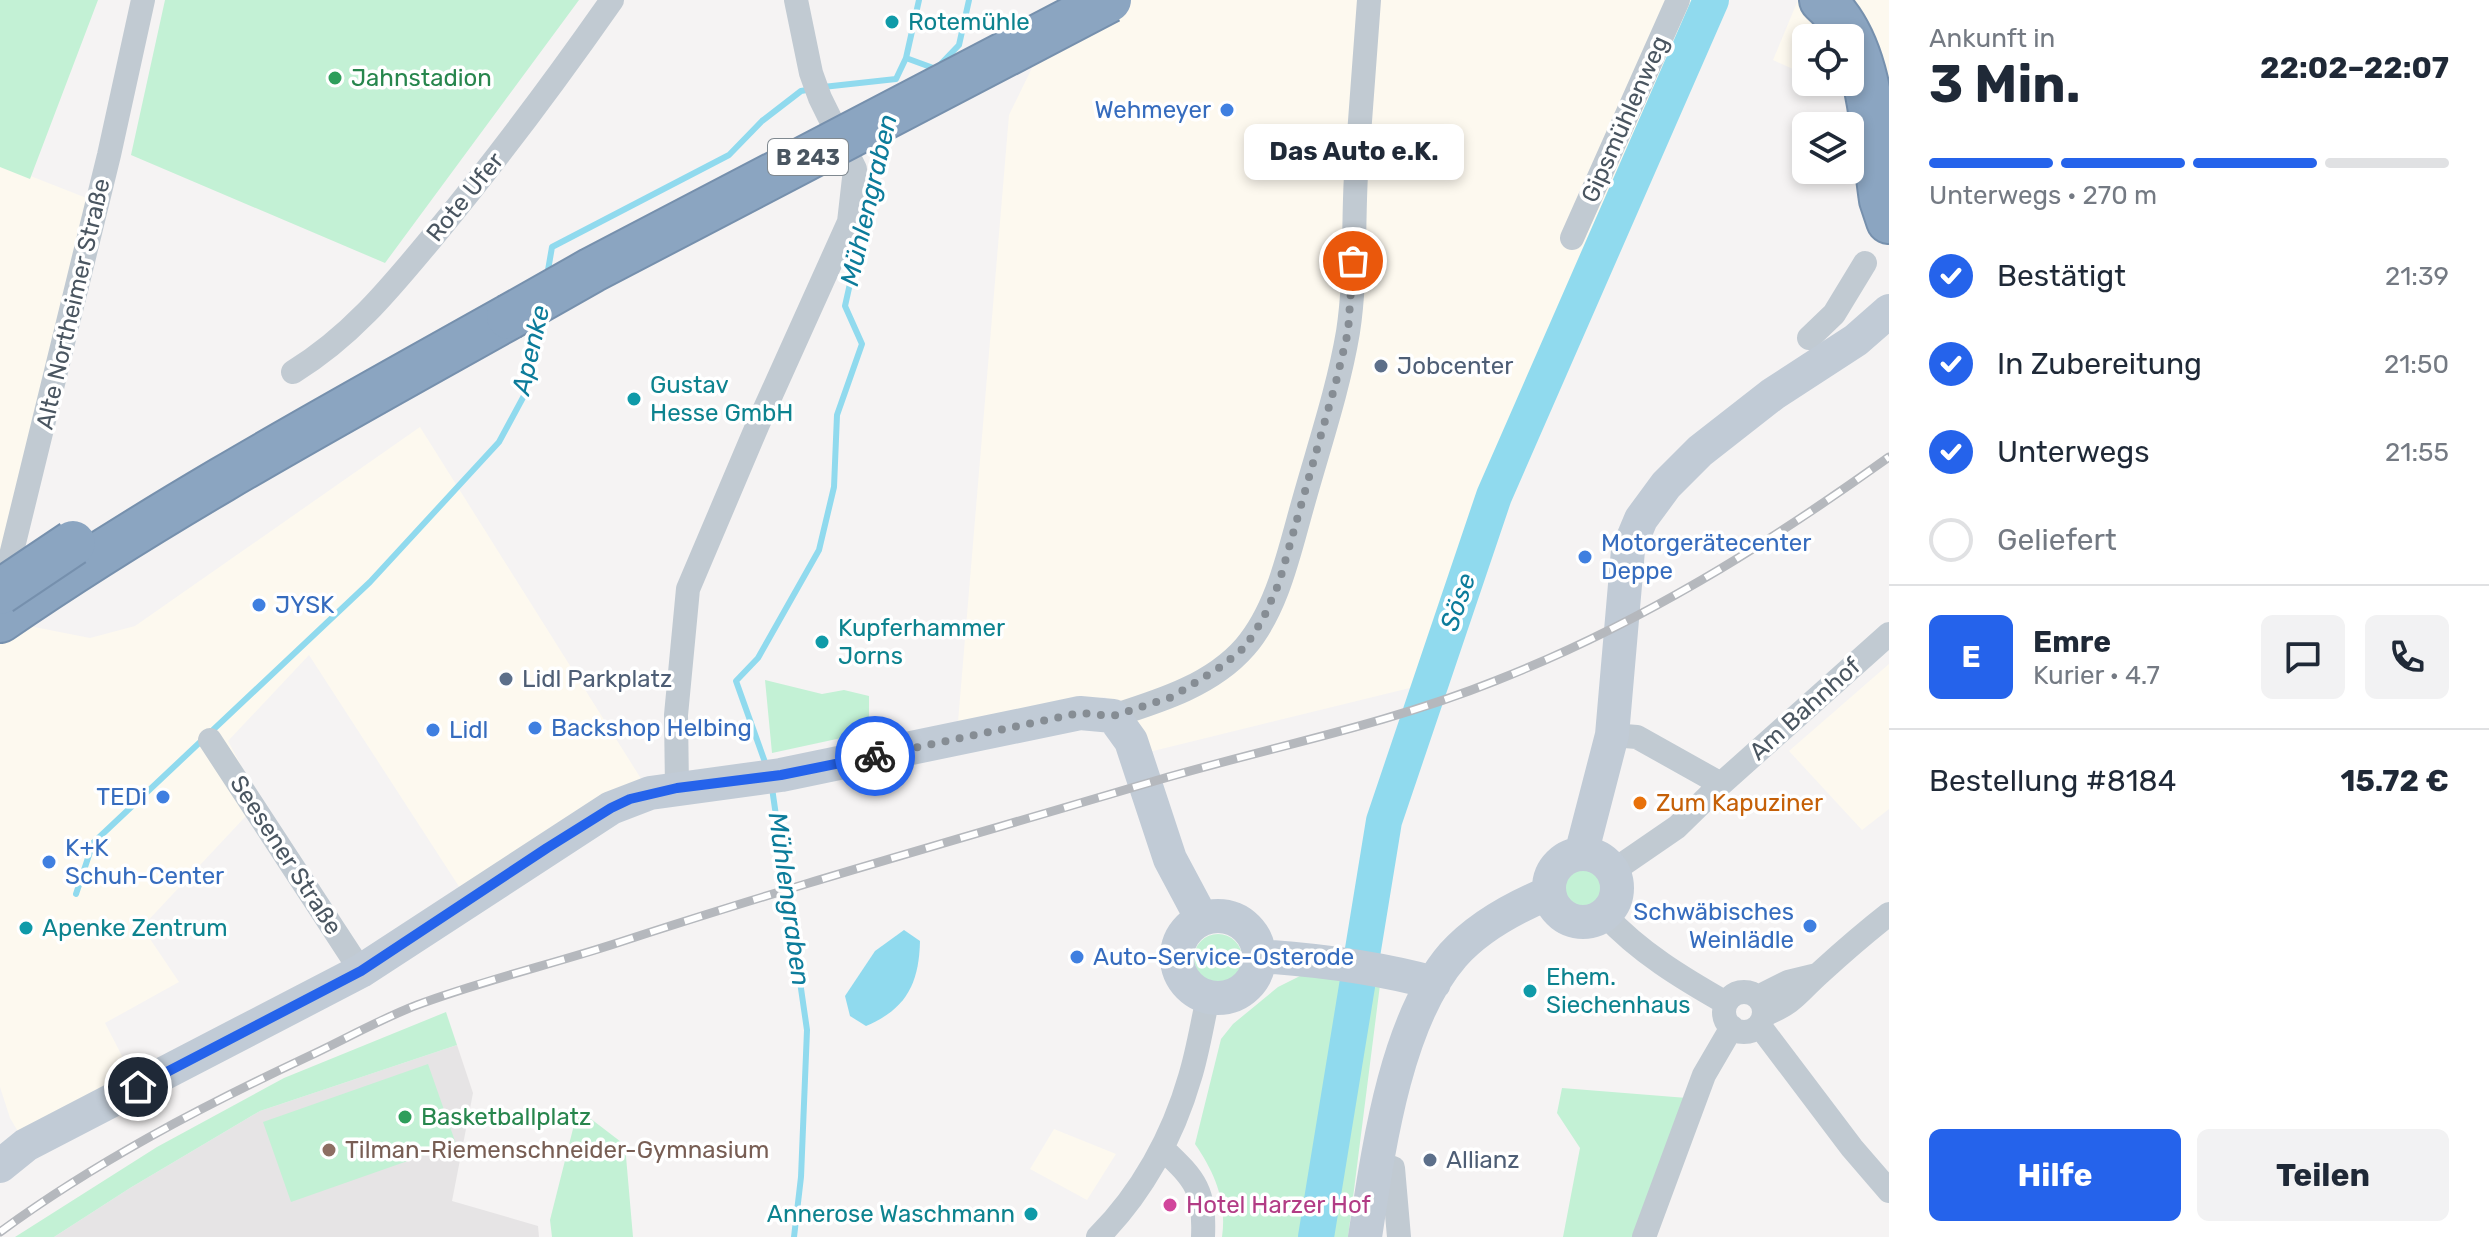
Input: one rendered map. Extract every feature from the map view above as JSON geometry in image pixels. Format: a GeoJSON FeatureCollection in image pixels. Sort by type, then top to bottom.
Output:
{"type":"FeatureCollection","features":[{"type":"Feature","properties":{"kind":"highway","name":"B 243"},"geometry":{"type":"LineString","coordinates":[[0,620],[77,553],[198,464],[504,306],[1055,0]]}},
{"type":"Feature","properties":{"kind":"highway","name":"B 243"},"geometry":{"type":"LineString","coordinates":[[504,306],[592,270],[1109,0]]}},
{"type":"Feature","properties":{"kind":"highway"},"geometry":{"type":"LineString","coordinates":[[1822,0],[1846,27],[1862,62],[1882,200],[1889,221]]}},
{"type":"Feature","properties":{"kind":"highway","name":"B 243"},"geometry":{"type":"LineString","coordinates":[[0,592],[77,553]]}},
{"type":"Feature","properties":{"kind":"street","name":"Alte Northeimer Straße"},"geometry":{"type":"LineString","coordinates":[[0,607],[4,578],[27,498],[143,0]]}},
{"type":"Feature","properties":{"kind":"street","name":"Rote Ufer"},"geometry":{"type":"LineString","coordinates":[[293,372],[329,349],[351,330],[399,277],[492,165],[612,0]]}},
{"type":"Feature","properties":{"kind":"street"},"geometry":{"type":"LineString","coordinates":[[677,788],[676,715],[688,589],[849,222],[855,169],[811,73],[796,0]]}},
{"type":"Feature","properties":{"kind":"street"},"geometry":{"type":"LineString","coordinates":[[1122,728],[1222,666],[1245,647],[1263,619],[1279,583],[1348,332],[1369,0]]}},
{"type":"Feature","properties":{"kind":"street","name":"Gipsmühlenweg"},"geometry":{"type":"LineString","coordinates":[[1572,238],[1678,0]]}},
{"type":"Feature","properties":{"kind":"street"},"geometry":{"type":"LineString","coordinates":[[1809,338],[1834,314],[1865,263]]}},
{"type":"Feature","properties":{"kind":"street"},"geometry":{"type":"LineString","coordinates":[[1584,854],[1584,843],[1612,735],[1628,550],[1641,519],[1666,485],[1700,451],[1773,394],[1856,340],[1889,311]]}},
{"type":"Feature","properties":{"kind":"street"},"geometry":{"type":"LineString","coordinates":[[1834,314],[1856,340]]}},
{"type":"Feature","properties":{"kind":"street","name":"Am Bahnhof"},"geometry":{"type":"LineString","coordinates":[[1613,871],[1677,827],[1889,634]]}},
{"type":"Feature","properties":{"kind":"street"},"geometry":{"type":"LineString","coordinates":[[0,1166],[26,1145],[361,971],[611,808],[650,793],[781,775],[1080,713],[1122,728]]}},
{"type":"Feature","properties":{"kind":"street"},"geometry":{"type":"LineString","coordinates":[[1122,728],[1170,859],[1202,919]]}},
{"type":"Feature","properties":{"kind":"street"},"geometry":{"type":"LineString","coordinates":[[1612,735],[1637,737],[1721,784]]}},
{"type":"Feature","properties":{"kind":"street","name":"Seesener Straße"},"geometry":{"type":"LineString","coordinates":[[210,740],[361,971]]}},
{"type":"Feature","properties":{"kind":"street"},"geometry":{"type":"LineString","coordinates":[[1584,854],[1601,858],[1613,871],[1617,894],[1605,915],[1590,921],[1575,921],[1555,908],[1549,893],[1558,865],[1574,855],[1584,854]]}},
{"type":"Feature","properties":{"kind":"street"},"geometry":{"type":"LineString","coordinates":[[1365,1237],[1376,1162],[1391,1098],[1413,1027],[1434,983],[1461,947],[1496,920],[1549,893]]}},
{"type":"Feature","properties":{"kind":"street"},"geometry":{"type":"LineString","coordinates":[[1605,915],[1623,935],[1729,1015],[1746,1032],[1760,1012],[1787,1006],[1817,975],[1889,914]]}},
{"type":"Feature","properties":{"kind":"street"},"geometry":{"type":"LineString","coordinates":[[1213,916],[1240,922],[1251,933],[1259,956],[1255,975],[1237,994],[1228,997],[1208,998],[1188,986],[1177,963],[1180,940],[1187,930],[1202,919],[1213,916]]}},
{"type":"Feature","properties":{"kind":"street"},"geometry":{"type":"LineString","coordinates":[[1392,971],[1461,947]]}},
{"type":"Feature","properties":{"kind":"street"},"geometry":{"type":"LineString","coordinates":[[1259,956],[1392,971],[1434,983]]}},
{"type":"Feature","properties":{"kind":"street"},"geometry":{"type":"LineString","coordinates":[[1391,1098],[1401,988],[1392,971]]}},
{"type":"Feature","properties":{"kind":"street"},"geometry":{"type":"LineString","coordinates":[[1644,1237],[1704,1075],[1740,993],[1760,1012],[1852,1148],[1889,1191]]}},
{"type":"Feature","properties":{"kind":"street"},"geometry":{"type":"LineString","coordinates":[[1098,1237],[1114,1221],[1163,1149],[1191,1075],[1208,998]]}},
{"type":"Feature","properties":{"kind":"street"},"geometry":{"type":"LineString","coordinates":[[1163,1149],[1191,1175],[1204,1206],[1203,1237]]}},
{"type":"Feature","properties":{"kind":"street"},"geometry":{"type":"LineString","coordinates":[[1376,1162],[1393,1168],[1399,1237]]}},
{"type":"Feature","properties":{"kind":"shaded area"},"geometry":{"type":"Polygon","coordinates":[[[1065,0],[1699,0],[1558,321],[1418,686],[1145,753],[1133,721],[1105,697],[958,722],[1009,115],[1065,0]]]}},
{"type":"Feature","properties":{"kind":"shaded area"},"geometry":{"type":"Polygon","coordinates":[[[1798,0],[1889,0],[1889,111],[1855,96],[1864,96],[1864,24],[1792,24],[1792,69],[1773,60],[1798,0]]]}},
{"type":"Feature","properties":{"kind":"shaded area"},"geometry":{"type":"Polygon","coordinates":[[[0,164],[89,199],[19,527],[24,625],[90,638],[135,626],[420,427],[650,793],[469,902],[309,655],[228,741],[260,801],[142,927],[179,982],[105,1023],[138,1087],[26,1145],[10,1118],[0,1087],[0,164]]]}},
{"type":"Feature","properties":{"kind":"shaded area"},"geometry":{"type":"Polygon","coordinates":[[[1889,664],[1889,809],[1862,830],[1789,751],[1889,664]]]}},
{"type":"Feature","properties":{"kind":"shaded area","name":"Tilman-Riemenschneider-Gymnasium"},"geometry":{"type":"Polygon","coordinates":[[[457,1045],[473,1093],[452,1201],[538,1226],[539,1237],[54,1237],[260,1111],[457,1045]]]}},
{"type":"Feature","properties":{"kind":"shaded area"},"geometry":{"type":"Polygon","coordinates":[[[1054,1129],[1116,1154],[1087,1200],[1030,1169],[1054,1129]]]}},
{"type":"Feature","properties":{"kind":"green space"},"geometry":{"type":"Polygon","coordinates":[[[0,0],[98,0],[30,179],[0,167],[0,0]]]}},
{"type":"Feature","properties":{"kind":"green space","name":"Jahnstadion"},"geometry":{"type":"Polygon","coordinates":[[[165,0],[579,0],[385,263],[131,155],[165,0]]]}},
{"type":"Feature","properties":{"kind":"green space"},"geometry":{"type":"Polygon","coordinates":[[[765,680],[822,694],[844,690],[869,696],[869,732],[772,753],[765,680]]]}},
{"type":"Feature","properties":{"kind":"green space"},"geometry":{"type":"Polygon","coordinates":[[[1585,868],[1599,874],[1605,888],[1599,902],[1585,908],[1571,902],[1565,888],[1571,874],[1585,868]]]}},
{"type":"Feature","properties":{"kind":"green space"},"geometry":{"type":"Polygon","coordinates":[[[1218,934],[1235,941],[1242,958],[1235,975],[1218,982],[1201,975],[1194,958],[1201,941],[1218,934]]]}},
{"type":"Feature","properties":{"kind":"green space"},"geometry":{"type":"Polygon","coordinates":[[[1304,974],[1380,985],[1348,1237],[1222,1237],[1223,1212],[1218,1188],[1195,1144],[1221,1039],[1233,1024],[1278,987],[1304,974]]]}},
{"type":"Feature","properties":{"kind":"green space"},"geometry":{"type":"Polygon","coordinates":[[[446,1012],[457,1045],[260,1111],[54,1237],[15,1237],[157,1147],[284,1078],[446,1012]]]}},
{"type":"Feature","properties":{"kind":"green space"},"geometry":{"type":"Polygon","coordinates":[[[428,1064],[456,1144],[291,1202],[263,1122],[428,1064]]]}},
{"type":"Feature","properties":{"kind":"green space"},"geometry":{"type":"Polygon","coordinates":[[[1562,1088],[1687,1098],[1636,1237],[1563,1237],[1580,1148],[1557,1113],[1562,1088]]]}},
{"type":"Feature","properties":{"kind":"green space"},"geometry":{"type":"Polygon","coordinates":[[[578,1109],[625,1145],[633,1237],[552,1237],[550,1220],[578,1109]]]}},
{"type":"Feature","properties":{"kind":"water"},"geometry":{"type":"Polygon","coordinates":[[[904,930],[920,941],[913,982],[908,993],[891,1012],[866,1026],[850,1016],[845,996],[875,951],[904,930]]]}},
{"type":"Feature","properties":{"kind":"waterway","name":"Apenke"},"geometry":{"type":"LineString","coordinates":[[823,87],[896,79],[906,58],[919,0]]}},
{"type":"Feature","properties":{"kind":"waterway","name":"Mühlengraben"},"geometry":{"type":"LineString","coordinates":[[906,58],[936,69],[959,45],[969,0]]}},
{"type":"Feature","properties":{"kind":"waterway","name":"Söse"},"geometry":{"type":"LineString","coordinates":[[1316,1237],[1384,821],[1494,496],[1711,0]]}},
{"type":"Feature","properties":{"kind":"waterway","name":"Apenke"},"geometry":{"type":"LineString","coordinates":[[547,276],[552,247],[729,155],[762,121],[801,91],[812,89]]}},
{"type":"Feature","properties":{"kind":"waterway","name":"Mühlengraben"},"geometry":{"type":"LineString","coordinates":[[766,765],[736,681],[758,658],[819,550],[834,487],[837,415],[862,344],[845,306],[883,136]]}},
{"type":"Feature","properties":{"kind":"waterway","name":"Apenke"},"geometry":{"type":"LineString","coordinates":[[76,894],[93,843],[370,582],[499,442],[526,392],[541,318]]}},
{"type":"Feature","properties":{"kind":"waterway","name":"Mühlengraben"},"geometry":{"type":"LineString","coordinates":[[772,788],[807,1030],[801,1177],[794,1237]]}},
{"type":"Feature","properties":{"kind":"railway"},"geometry":{"type":"LineString","coordinates":[[0,1232],[72,1183],[148,1138],[265,1077],[417,1005],[749,901],[1158,780],[1328,735],[1454,697],[1495,681],[1650,609],[1748,552],[1889,457]]}},
{"type":"Feature","properties":{"kind":"way so far"},"geometry":{"type":"LineString","coordinates":[[875,756],[1080,713],[1113,716],[1172,697],[1222,666],[1245,647],[1263,619],[1279,583],[1299,518],[1348,332],[1353,261]]}},
{"type":"Feature","properties":{"kind":"place","name":"Rotemühle"},"geometry":{"type":"Point","coordinates":[892,22]}},
{"type":"Feature","properties":{"kind":"place","name":"Jahnstadion"},"geometry":{"type":"Point","coordinates":[335,78]}},
{"type":"Feature","properties":{"kind":"place","name":"Wehmeyer"},"geometry":{"type":"Point","coordinates":[1227,110]}},
{"type":"Feature","properties":{"kind":"place","name":"Das Auto e.K."},"geometry":{"type":"Point","coordinates":[1353,261]}},
{"type":"Feature","properties":{"kind":"place","name":"Jobcenter"},"geometry":{"type":"Point","coordinates":[1381,366]}},
{"type":"Feature","properties":{"kind":"place","name":"Gustav Hesse GmbH"},"geometry":{"type":"Point","coordinates":[634,399]}},
{"type":"Feature","properties":{"kind":"place","name":"Motorgerätecenter Deppe"},"geometry":{"type":"Point","coordinates":[1585,557]}},
{"type":"Feature","properties":{"kind":"place","name":"JYSK"},"geometry":{"type":"Point","coordinates":[259,605]}},
{"type":"Feature","properties":{"kind":"place","name":"Kupferhammer Jorns"},"geometry":{"type":"Point","coordinates":[822,642]}},
{"type":"Feature","properties":{"kind":"place","name":"Lidl Parkplatz"},"geometry":{"type":"Point","coordinates":[506,679]}},
{"type":"Feature","properties":{"kind":"place","name":"Backshop Helbing"},"geometry":{"type":"Point","coordinates":[535,728]}},
{"type":"Feature","properties":{"kind":"place","name":"Lidl"},"geometry":{"type":"Point","coordinates":[433,730]}},
{"type":"Feature","properties":{"kind":"place","name":"TEDi"},"geometry":{"type":"Point","coordinates":[163,797]}},
{"type":"Feature","properties":{"kind":"place","name":"Zum Kapuziner"},"geometry":{"type":"Point","coordinates":[1640,803]}},
{"type":"Feature","properties":{"kind":"place","name":"K+K Schuh-Center"},"geometry":{"type":"Point","coordinates":[49,862]}},
{"type":"Feature","properties":{"kind":"place","name":"Schwäbisches Weinlädle"},"geometry":{"type":"Point","coordinates":[1810,926]}},
{"type":"Feature","properties":{"kind":"place","name":"Apenke Zentrum"},"geometry":{"type":"Point","coordinates":[26,928]}},
{"type":"Feature","properties":{"kind":"place","name":"Auto-Service-Osterode"},"geometry":{"type":"Point","coordinates":[1077,957]}},
{"type":"Feature","properties":{"kind":"place","name":"Ehem. Siechenhaus"},"geometry":{"type":"Point","coordinates":[1530,991]}},
{"type":"Feature","properties":{"kind":"place","name":"Basketballplatz"},"geometry":{"type":"Point","coordinates":[405,1117]}},
{"type":"Feature","properties":{"kind":"place","name":"Tilman-Riemenschneider-Gymnasium"},"geometry":{"type":"Point","coordinates":[329,1150]}},
{"type":"Feature","properties":{"kind":"place","name":"Allianz"},"geometry":{"type":"Point","coordinates":[1430,1160]}},
{"type":"Feature","properties":{"kind":"place","name":"Hotel Harzer Hof"},"geometry":{"type":"Point","coordinates":[1170,1205]}},
{"type":"Feature","properties":{"kind":"place","name":"Annerose Waschmann"},"geometry":{"type":"Point","coordinates":[1031,1214]}},
{"type":"Feature","properties":{"kind":"route"},"geometry":{"type":"LineString","coordinates":[[138,1087],[361,971],[547,848],[630,799],[677,788],[781,775],[875,756]]}}]}
